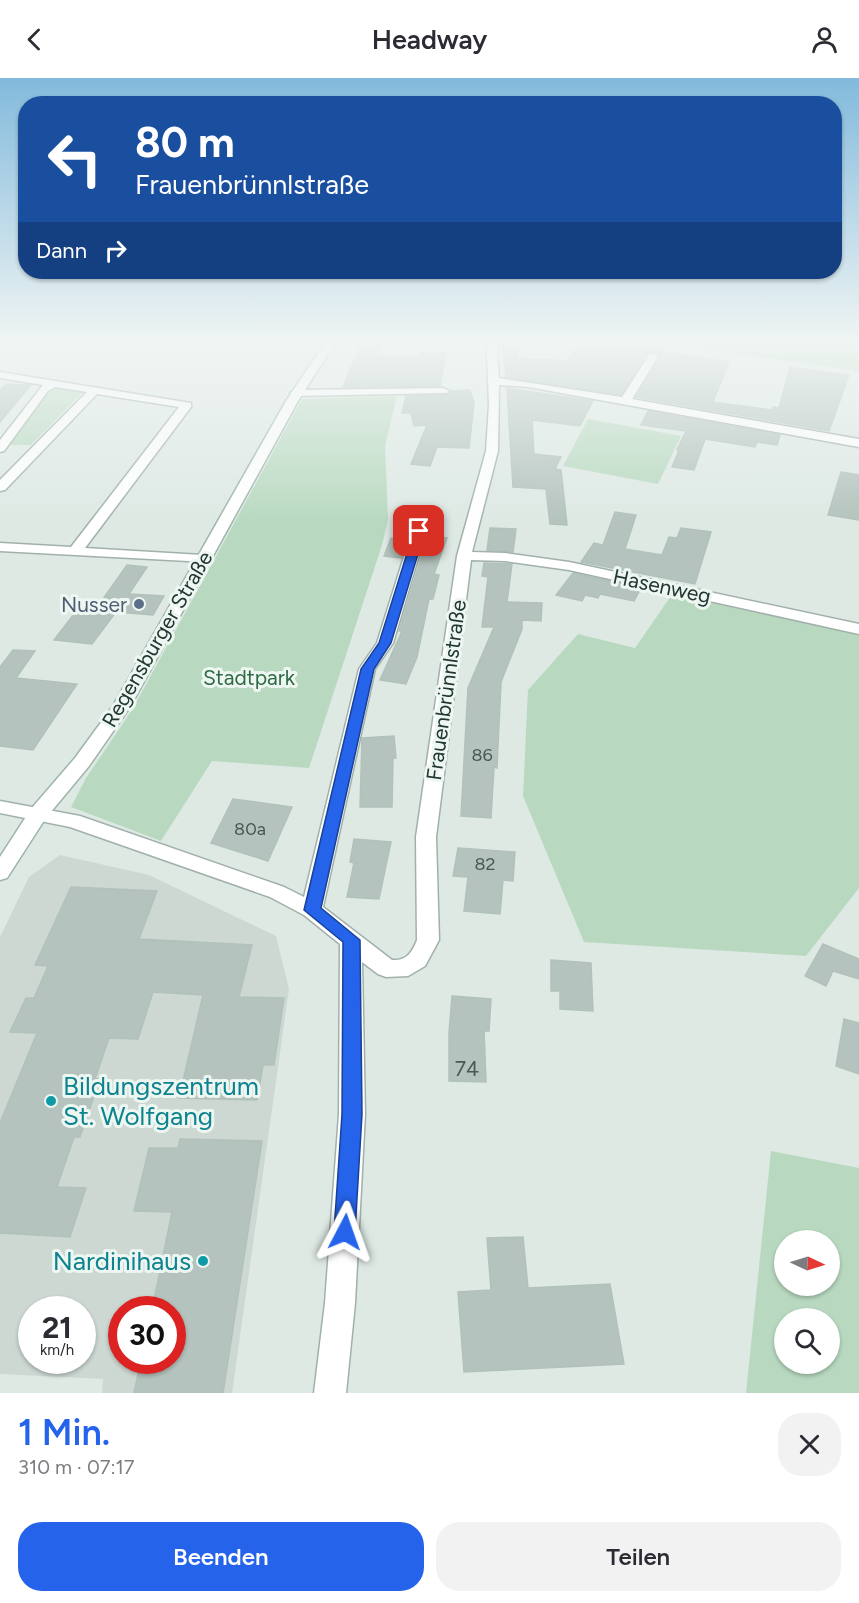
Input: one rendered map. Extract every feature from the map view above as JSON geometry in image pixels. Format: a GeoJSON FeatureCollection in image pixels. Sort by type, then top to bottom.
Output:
{"type":"FeatureCollection","features":[{"type":"Feature","properties":{"kind":"street"},"geometry":{"type":"LineString","coordinates":[[0,448],[35,401]]}},
{"type":"Feature","properties":{"kind":"street"},"geometry":{"type":"LineString","coordinates":[[0,487],[84,401]]}},
{"type":"Feature","properties":{"kind":"street"},"geometry":{"type":"LineString","coordinates":[[75,551],[187,405],[165,401]]}},
{"type":"Feature","properties":{"kind":"street","name":"Regensburger Straße"},"geometry":{"type":"LineString","coordinates":[[0,873],[38,814],[82,762],[121,707],[291,401]]}},
{"type":"Feature","properties":{"kind":"street","name":"Frauenbrünnlstraße"},"geometry":{"type":"LineString","coordinates":[[0,807],[73,821],[266,889],[312,910],[386,968],[399,971],[413,967],[423,954],[428,940],[426,837],[464,556],[492,451],[494,401]]}},
{"type":"Feature","properties":{"kind":"street"},"geometry":{"type":"LineString","coordinates":[[622,401],[859,442]]}},
{"type":"Feature","properties":{"kind":"street"},"geometry":{"type":"LineString","coordinates":[[312,910],[367,669],[385,643],[419,531]]}},
{"type":"Feature","properties":{"kind":"street"},"geometry":{"type":"LineString","coordinates":[[0,546],[202,559]]}},
{"type":"Feature","properties":{"kind":"street","name":"Hasenweg"},"geometry":{"type":"LineString","coordinates":[[464,556],[505,557],[569,566],[859,629]]}},
{"type":"Feature","properties":{"kind":"street"},"geometry":{"type":"LineString","coordinates":[[330,1393],[340,1303],[352,1114],[351,940]]}},
{"type":"Feature","properties":{"kind":"shaded area"},"geometry":{"type":"Polygon","coordinates":[[[60,855],[149,875],[276,936],[289,989],[232,1393],[102,1393],[103,1379],[0,1374],[0,937],[29,877],[60,855]]]}},
{"type":"Feature","properties":{"kind":"green space"},"geometry":{"type":"Polygon","coordinates":[[[42,401],[74,401],[31,445],[10,445],[42,401]]]}},
{"type":"Feature","properties":{"kind":"green space","name":"Stadtpark"},"geometry":{"type":"Polygon","coordinates":[[[301,401],[396,401],[385,446],[388,520],[382,545],[309,768],[212,761],[161,841],[71,807],[86,778],[132,710],[301,401]]]}},
{"type":"Feature","properties":{"kind":"green space"},"geometry":{"type":"Polygon","coordinates":[[[588,419],[681,436],[658,484],[563,466],[588,419]]]}},
{"type":"Feature","properties":{"kind":"green space"},"geometry":{"type":"Polygon","coordinates":[[[673,593],[859,634],[859,888],[806,956],[584,942],[523,796],[528,690],[578,634],[635,648],[673,593]]]}},
{"type":"Feature","properties":{"kind":"green space"},"geometry":{"type":"Polygon","coordinates":[[[771,1151],[859,1168],[859,1393],[746,1393],[771,1151]]]}},
{"type":"Feature","properties":{"kind":"building"},"geometry":{"type":"Polygon","coordinates":[[[0,401],[17,401],[0,422],[0,401]]]}},
{"type":"Feature","properties":{"kind":"building"},"geometry":{"type":"Polygon","coordinates":[[[405,401],[473,401],[469,448],[437,447],[430,466],[411,464],[427,425],[414,426],[411,413],[402,413],[405,401]]]}},
{"type":"Feature","properties":{"kind":"building"},"geometry":{"type":"Polygon","coordinates":[[[508,401],[593,401],[580,426],[532,420],[534,454],[561,457],[555,469],[561,470],[567,525],[550,524],[546,489],[513,487],[508,401]]]}},
{"type":"Feature","properties":{"kind":"building"},"geometry":{"type":"Polygon","coordinates":[[[661,401],[713,401],[772,410],[773,407],[779,408],[781,401],[840,401],[829,431],[661,401]]]}},
{"type":"Feature","properties":{"kind":"building"},"geometry":{"type":"Polygon","coordinates":[[[648,411],[780,435],[777,445],[757,442],[755,447],[705,439],[694,470],[672,467],[686,431],[641,425],[648,411]]]}},
{"type":"Feature","properties":{"kind":"building"},"geometry":{"type":"Polygon","coordinates":[[[841,472],[859,475],[859,520],[828,515],[841,472]]]}},
{"type":"Feature","properties":{"kind":"building"},"geometry":{"type":"Polygon","coordinates":[[[615,512],[636,515],[625,549],[662,555],[669,537],[677,538],[681,528],[711,532],[695,584],[581,562],[594,543],[603,545],[615,512]]]}},
{"type":"Feature","properties":{"kind":"building"},"geometry":{"type":"Polygon","coordinates":[[[490,528],[516,529],[513,552],[487,550],[490,528]]]}},
{"type":"Feature","properties":{"kind":"building"},"geometry":{"type":"Polygon","coordinates":[[[397,534],[408,535],[401,558],[384,556],[391,538],[396,539],[397,534]]]}},
{"type":"Feature","properties":{"kind":"building"},"geometry":{"type":"Polygon","coordinates":[[[427,537],[447,538],[434,574],[439,575],[433,599],[429,599],[417,657],[406,684],[380,680],[402,631],[399,631],[427,537]]]}},
{"type":"Feature","properties":{"kind":"building"},"geometry":{"type":"Polygon","coordinates":[[[484,563],[512,564],[507,602],[542,603],[541,621],[522,620],[522,629],[501,682],[497,768],[494,767],[491,818],[461,816],[468,688],[494,627],[482,627],[488,577],[482,576],[484,563]]]}},
{"type":"Feature","properties":{"kind":"building"},"geometry":{"type":"Polygon","coordinates":[[[127,565],[147,567],[129,594],[164,596],[153,615],[116,612],[92,644],[54,640],[81,605],[98,606],[127,565]]]}},
{"type":"Feature","properties":{"kind":"building"},"geometry":{"type":"Polygon","coordinates":[[[573,573],[641,588],[634,601],[600,594],[598,598],[585,595],[582,601],[556,595],[573,573]]]}},
{"type":"Feature","properties":{"kind":"building"},"geometry":{"type":"Polygon","coordinates":[[[13,650],[35,651],[16,678],[77,684],[33,750],[0,746],[0,667],[13,650]]]}},
{"type":"Feature","properties":{"kind":"building"},"geometry":{"type":"Polygon","coordinates":[[[394,736],[396,758],[393,758],[392,807],[360,807],[362,738],[394,736]]]}},
{"type":"Feature","properties":{"kind":"building"},"geometry":{"type":"Polygon","coordinates":[[[233,799],[292,807],[268,861],[211,843],[233,799]]]}},
{"type":"Feature","properties":{"kind":"building"},"geometry":{"type":"Polygon","coordinates":[[[354,839],[391,842],[379,899],[347,897],[354,863],[350,862],[354,839]]]}},
{"type":"Feature","properties":{"kind":"building"},"geometry":{"type":"Polygon","coordinates":[[[458,848],[515,852],[513,881],[503,880],[500,914],[464,911],[468,877],[453,876],[458,848]]]}},
{"type":"Feature","properties":{"kind":"building"},"geometry":{"type":"Polygon","coordinates":[[[71,887],[157,891],[139,939],[252,945],[239,997],[284,998],[274,1065],[263,1065],[257,1100],[179,1098],[203,995],[153,992],[138,1039],[109,1038],[95,1079],[100,1079],[80,1137],[74,1137],[57,1187],[86,1188],[70,1237],[0,1233],[0,1123],[37,1033],[10,1032],[26,998],[34,998],[48,966],[35,965],[71,887]]]}},
{"type":"Feature","properties":{"kind":"building"},"geometry":{"type":"Polygon","coordinates":[[[823,944],[859,959],[859,979],[833,971],[826,986],[805,976],[823,944]]]}},
{"type":"Feature","properties":{"kind":"building"},"geometry":{"type":"Polygon","coordinates":[[[551,960],[591,963],[593,1011],[560,1009],[560,991],[551,991],[551,960]]]}},
{"type":"Feature","properties":{"kind":"building"},"geometry":{"type":"Polygon","coordinates":[[[452,996],[491,999],[489,1031],[484,1031],[486,1082],[449,1081],[452,996]]]}},
{"type":"Feature","properties":{"kind":"building"},"geometry":{"type":"Polygon","coordinates":[[[844,1019],[859,1023],[859,1074],[836,1066],[844,1019]]]}},
{"type":"Feature","properties":{"kind":"building","name":"Nardinihaus"},"geometry":{"type":"Polygon","coordinates":[[[180,1139],[262,1141],[223,1393],[134,1393],[138,1374],[186,1374],[186,1296],[155,1296],[172,1212],[134,1211],[149,1148],[178,1148],[180,1139]]]}},
{"type":"Feature","properties":{"kind":"building"},"geometry":{"type":"Polygon","coordinates":[[[523,1237],[528,1288],[610,1284],[624,1364],[464,1372],[458,1292],[491,1290],[487,1238],[523,1237]]]}},
{"type":"Feature","properties":{"kind":"place","name":"Nusser"},"geometry":{"type":"Point","coordinates":[139,604]}},
{"type":"Feature","properties":{"kind":"place","name":"Bildungszentrum St. Wolfgang"},"geometry":{"type":"Point","coordinates":[51,1101]}},
{"type":"Feature","properties":{"kind":"place","name":"Nardinihaus"},"geometry":{"type":"Point","coordinates":[203,1261]}},
{"type":"Feature","properties":{"kind":"route"},"geometry":{"type":"LineString","coordinates":[[345,1232],[352,1114],[351,940],[312,910],[367,669],[385,643],[419,531]]}}]}
